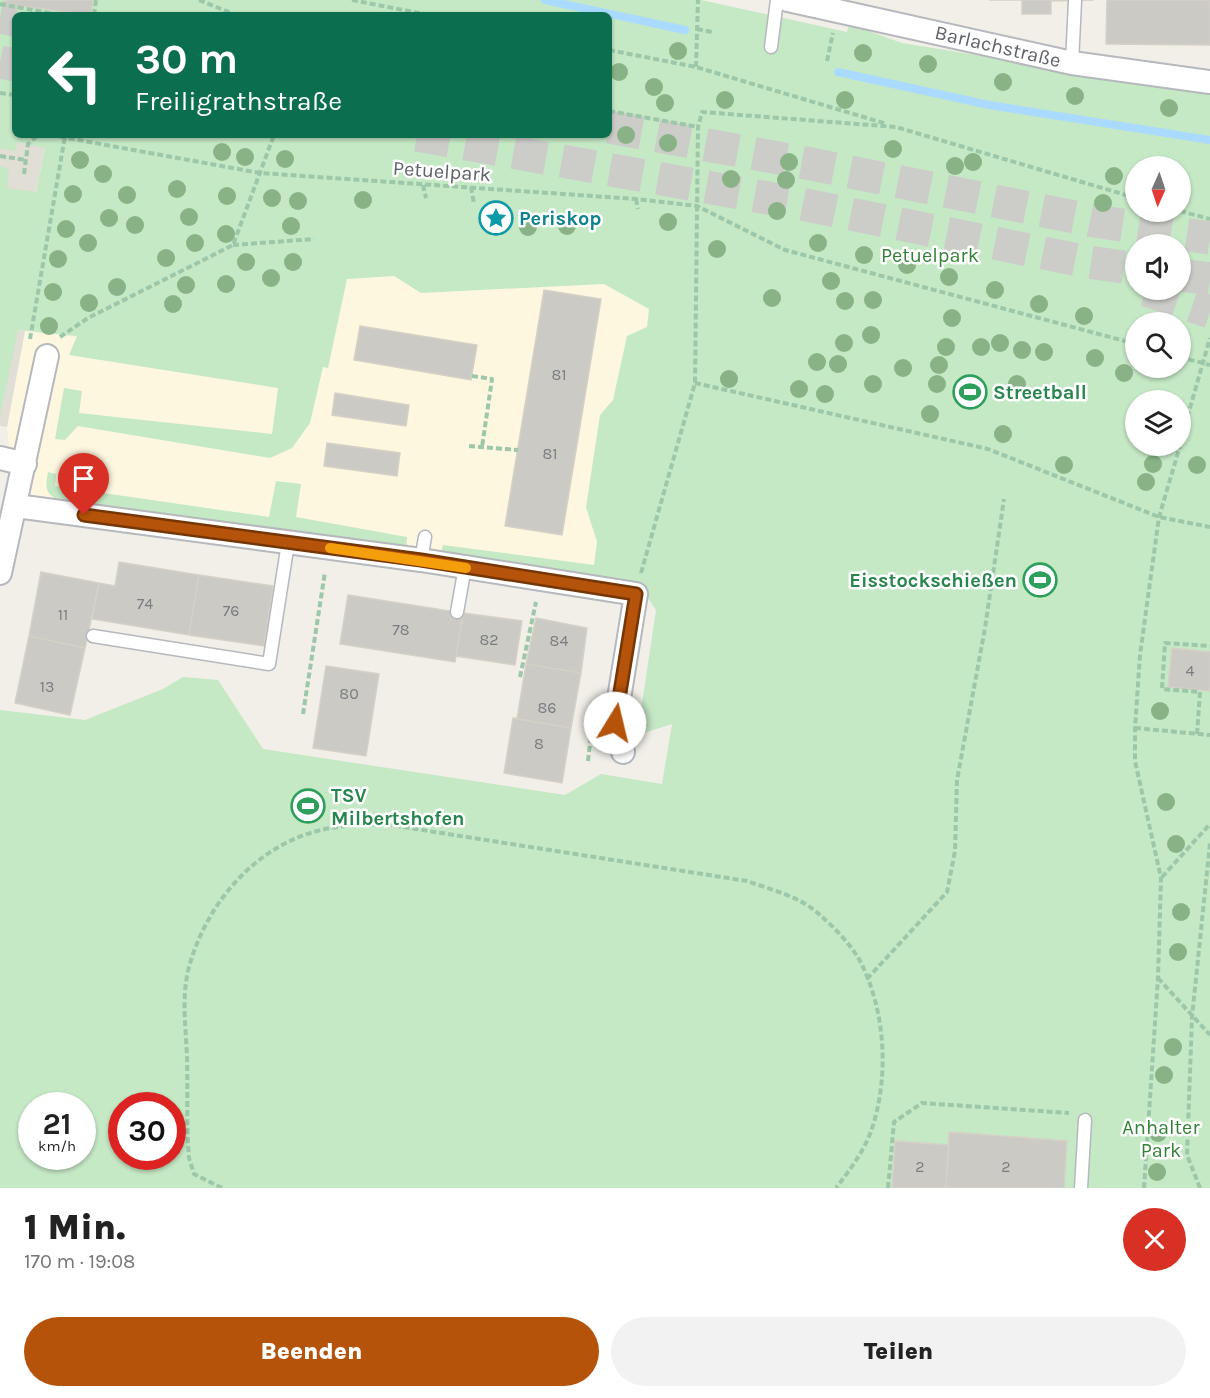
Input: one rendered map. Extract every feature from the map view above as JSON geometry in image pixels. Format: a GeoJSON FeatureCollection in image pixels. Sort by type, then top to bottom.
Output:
{"type":"FeatureCollection","features":[{"type":"Feature","properties":{"kind":"street","name":"Barlachstraße"},"geometry":{"type":"LineString","coordinates":[[788,0],[1072,63],[1210,82]]}},
{"type":"Feature","properties":{"kind":"street"},"geometry":{"type":"LineString","coordinates":[[0,573],[47,357]]}},
{"type":"Feature","properties":{"kind":"street"},"geometry":{"type":"LineString","coordinates":[[0,458],[25,464]]}},
{"type":"Feature","properties":{"kind":"street"},"geometry":{"type":"LineString","coordinates":[[16,506],[421,560],[636,594],[615,723],[623,752]]}},
{"type":"Feature","properties":{"kind":"lane"},"geometry":{"type":"LineString","coordinates":[[771,47],[777,0]]}},
{"type":"Feature","properties":{"kind":"lane"},"geometry":{"type":"LineString","coordinates":[[1072,63],[1075,1]]}},
{"type":"Feature","properties":{"kind":"lane"},"geometry":{"type":"LineString","coordinates":[[421,560],[425,537]]}},
{"type":"Feature","properties":{"kind":"lane"},"geometry":{"type":"LineString","coordinates":[[93,636],[269,664],[288,543]]}},
{"type":"Feature","properties":{"kind":"lane"},"geometry":{"type":"LineString","coordinates":[[457,612],[465,567]]}},
{"type":"Feature","properties":{"kind":"lane"},"geometry":{"type":"LineString","coordinates":[[1081,1188],[1085,1120]]}},
{"type":"Feature","properties":{"kind":"path"},"geometry":{"type":"LineString","coordinates":[[199,0],[229,12]]}},
{"type":"Feature","properties":{"kind":"path"},"geometry":{"type":"LineString","coordinates":[[352,0],[414,12]]}},
{"type":"Feature","properties":{"kind":"path"},"geometry":{"type":"LineString","coordinates":[[696,67],[698,0]]}},
{"type":"Feature","properties":{"kind":"path"},"geometry":{"type":"LineString","coordinates":[[0,4],[44,12]]}},
{"type":"Feature","properties":{"kind":"path"},"geometry":{"type":"LineString","coordinates":[[697,29],[712,32]]}},
{"type":"Feature","properties":{"kind":"path"},"geometry":{"type":"LineString","coordinates":[[612,51],[696,67],[1125,195]]}},
{"type":"Feature","properties":{"kind":"path"},"geometry":{"type":"LineString","coordinates":[[612,112],[698,127]]}},
{"type":"Feature","properties":{"kind":"path"},"geometry":{"type":"LineString","coordinates":[[636,594],[695,383],[698,127],[702,112],[896,127]]}},
{"type":"Feature","properties":{"kind":"path"},"geometry":{"type":"LineString","coordinates":[[24,174],[28,144],[35,138]]}},
{"type":"Feature","properties":{"kind":"path"},"geometry":{"type":"LineString","coordinates":[[65,138],[29,341],[47,357],[61,334],[88,318],[233,245],[314,239]]}},
{"type":"Feature","properties":{"kind":"path","name":"Petuelpark"},"geometry":{"type":"LineString","coordinates":[[76,138],[260,173],[636,199],[697,206],[785,250],[1125,341]]}},
{"type":"Feature","properties":{"kind":"path"},"geometry":{"type":"LineString","coordinates":[[233,245],[273,138]]}},
{"type":"Feature","properties":{"kind":"path"},"geometry":{"type":"LineString","coordinates":[[0,156],[26,160]]}},
{"type":"Feature","properties":{"kind":"path"},"geometry":{"type":"LineString","coordinates":[[423,184],[426,198]]}},
{"type":"Feature","properties":{"kind":"path"},"geometry":{"type":"LineString","coordinates":[[471,188],[474,204]]}},
{"type":"Feature","properties":{"kind":"path"},"geometry":{"type":"LineString","coordinates":[[636,199],[638,209]]}},
{"type":"Feature","properties":{"kind":"path"},"geometry":{"type":"LineString","coordinates":[[1191,214],[1210,219]]}},
{"type":"Feature","properties":{"kind":"path"},"geometry":{"type":"LineString","coordinates":[[1191,405],[1210,338]]}},
{"type":"Feature","properties":{"kind":"path"},"geometry":{"type":"LineString","coordinates":[[1191,360],[1210,364]]}},
{"type":"Feature","properties":{"kind":"path"},"geometry":{"type":"LineString","coordinates":[[472,376],[492,379],[482,447]]}},
{"type":"Feature","properties":{"kind":"path"},"geometry":{"type":"LineString","coordinates":[[695,383],[988,449],[1160,518],[1210,527]]}},
{"type":"Feature","properties":{"kind":"path"},"geometry":{"type":"LineString","coordinates":[[469,446],[518,450]]}},
{"type":"Feature","properties":{"kind":"path"},"geometry":{"type":"LineString","coordinates":[[1144,1188],[1158,978],[1161,878],[1135,761],[1135,728],[1140,655],[1160,518],[1177,456]]}},
{"type":"Feature","properties":{"kind":"path"},"geometry":{"type":"LineString","coordinates":[[867,979],[947,892],[955,851],[957,780],[985,628],[1004,499]]}},
{"type":"Feature","properties":{"kind":"path"},"geometry":{"type":"LineString","coordinates":[[303,714],[329,548]]}},
{"type":"Feature","properties":{"kind":"path"},"geometry":{"type":"LineString","coordinates":[[520,677],[541,579]]}},
{"type":"Feature","properties":{"kind":"path"},"geometry":{"type":"LineString","coordinates":[[1197,734],[1200,692],[1162,689],[1165,643],[1210,646]]}},
{"type":"Feature","properties":{"kind":"path"},"geometry":{"type":"LineString","coordinates":[[1135,728],[1210,735]]}},
{"type":"Feature","properties":{"kind":"path"},"geometry":{"type":"LineString","coordinates":[[222,1188],[194,1174],[189,1158],[185,1017],[189,968],[215,905],[249,867],[277,848],[316,831],[353,825],[384,824],[747,881],[788,895],[820,914],[859,959],[876,1002],[883,1063],[880,1098],[870,1134],[836,1188]]}},
{"type":"Feature","properties":{"kind":"path"},"geometry":{"type":"LineString","coordinates":[[1161,878],[1210,824]]}},
{"type":"Feature","properties":{"kind":"path"},"geometry":{"type":"LineString","coordinates":[[1200,1188],[1187,1155],[1192,1017],[1210,843]]}},
{"type":"Feature","properties":{"kind":"path"},"geometry":{"type":"LineString","coordinates":[[1158,978],[1210,1035]]}},
{"type":"Feature","properties":{"kind":"path"},"geometry":{"type":"LineString","coordinates":[[888,1188],[894,1122],[922,1103],[1066,1111],[1085,1120]]}},
{"type":"Feature","properties":{"kind":"shaded area"},"geometry":{"type":"Polygon","coordinates":[[[0,139],[45,147],[8,328],[25,331],[7,427],[0,426],[0,139]]]}},
{"type":"Feature","properties":{"kind":"shaded area"},"geometry":{"type":"Polygon","coordinates":[[[676,257],[694,602],[14,498],[7,427],[25,331],[328,367],[346,279],[676,257]]]}},
{"type":"Feature","properties":{"kind":"green space","name":"Anhalter Park"},"geometry":{"type":"Polygon","coordinates":[[[0,0],[701,0],[847,32],[849,24],[902,43],[1210,93],[1210,1188],[0,1188],[0,710],[85,720],[163,689],[183,677],[218,680],[263,749],[565,795],[601,774],[662,784],[672,724],[647,732],[640,717],[656,610],[648,598],[625,584],[440,557],[443,545],[594,565],[597,542],[586,507],[600,415],[613,400],[627,336],[647,327],[649,309],[604,284],[421,293],[394,276],[347,279],[328,368],[323,367],[310,423],[292,448],[270,458],[78,426],[65,440],[55,439],[64,388],[82,391],[79,413],[272,434],[278,388],[69,355],[77,336],[18,330],[0,417],[0,166],[9,169],[7,188],[36,192],[45,148],[17,142],[15,151],[0,148],[0,0]]]}},
{"type":"Feature","properties":{"kind":"green space"},"geometry":{"type":"Polygon","coordinates":[[[48,472],[56,474],[55,486],[269,517],[276,481],[301,484],[296,517],[407,537],[406,550],[56,499],[49,494],[47,488],[48,472]]]}},
{"type":"Feature","properties":{"kind":"building"},"geometry":{"type":"Polygon","coordinates":[[[7,0],[93,0],[91,12],[68,12],[6,4],[7,0]]]}},
{"type":"Feature","properties":{"kind":"building"},"geometry":{"type":"Polygon","coordinates":[[[1022,0],[1094,0],[1051,1],[1051,14],[1022,14],[1022,0]]]}},
{"type":"Feature","properties":{"kind":"building"},"geometry":{"type":"Polygon","coordinates":[[[1107,0],[1210,0],[1210,45],[1106,44],[1107,0]]]}},
{"type":"Feature","properties":{"kind":"building"},"geometry":{"type":"Polygon","coordinates":[[[544,290],[601,299],[562,535],[505,526],[544,290]]]}},
{"type":"Feature","properties":{"kind":"building"},"geometry":{"type":"Polygon","coordinates":[[[360,326],[477,345],[471,380],[354,360],[360,326]]]}},
{"type":"Feature","properties":{"kind":"building"},"geometry":{"type":"Polygon","coordinates":[[[335,393],[409,405],[406,426],[332,415],[335,393]]]}},
{"type":"Feature","properties":{"kind":"building"},"geometry":{"type":"Polygon","coordinates":[[[327,443],[400,453],[397,476],[324,466],[327,443]]]}},
{"type":"Feature","properties":{"kind":"building"},"geometry":{"type":"Polygon","coordinates":[[[119,562],[199,575],[189,635],[92,619],[99,583],[115,586],[119,562]]]}},
{"type":"Feature","properties":{"kind":"building"},"geometry":{"type":"Polygon","coordinates":[[[41,572],[99,583],[85,648],[29,636],[41,572]]]}},
{"type":"Feature","properties":{"kind":"building"},"geometry":{"type":"Polygon","coordinates":[[[199,575],[273,586],[264,646],[189,635],[199,575]]]}},
{"type":"Feature","properties":{"kind":"building"},"geometry":{"type":"Polygon","coordinates":[[[348,595],[463,613],[455,662],[340,644],[348,595]]]}},
{"type":"Feature","properties":{"kind":"building"},"geometry":{"type":"Polygon","coordinates":[[[463,613],[522,621],[515,665],[456,656],[463,613]]]}},
{"type":"Feature","properties":{"kind":"building"},"geometry":{"type":"Polygon","coordinates":[[[536,618],[587,628],[581,673],[526,664],[536,618]]]}},
{"type":"Feature","properties":{"kind":"building"},"geometry":{"type":"Polygon","coordinates":[[[29,636],[85,648],[70,715],[15,703],[29,636]]]}},
{"type":"Feature","properties":{"kind":"building"},"geometry":{"type":"Polygon","coordinates":[[[1172,648],[1210,652],[1210,691],[1168,687],[1172,648]]]}},
{"type":"Feature","properties":{"kind":"building"},"geometry":{"type":"Polygon","coordinates":[[[526,664],[581,673],[571,728],[517,719],[526,664]]]}},
{"type":"Feature","properties":{"kind":"building"},"geometry":{"type":"Polygon","coordinates":[[[326,666],[379,674],[366,756],[313,748],[326,666]]]}},
{"type":"Feature","properties":{"kind":"building"},"geometry":{"type":"Polygon","coordinates":[[[513,718],[571,728],[562,783],[504,773],[513,718]]]}},
{"type":"Feature","properties":{"kind":"building"},"geometry":{"type":"Polygon","coordinates":[[[949,1132],[1067,1141],[1064,1188],[946,1188],[949,1132]]]}},
{"type":"Feature","properties":{"kind":"building"},"geometry":{"type":"Polygon","coordinates":[[[895,1141],[949,1145],[946,1188],[892,1188],[895,1141]]]}},
{"type":"Feature","properties":{"kind":"waterway"},"geometry":{"type":"LineString","coordinates":[[545,0],[601,12]]}},
{"type":"Feature","properties":{"kind":"waterway"},"geometry":{"type":"LineString","coordinates":[[612,14],[685,30]]}},
{"type":"Feature","properties":{"kind":"waterway"},"geometry":{"type":"LineString","coordinates":[[838,72],[989,105],[1210,140]]}},
{"type":"Feature","properties":{"kind":"tunnel"},"geometry":{"type":"LineString","coordinates":[[0,17],[12,19]]}},
{"type":"Feature","properties":{"kind":"tunnel"},"geometry":{"type":"LineString","coordinates":[[0,62],[12,64]]}},
{"type":"Feature","properties":{"kind":"tunnel"},"geometry":{"type":"LineString","coordinates":[[612,128],[811,164],[1094,221],[1210,238]]}},
{"type":"Feature","properties":{"kind":"tunnel"},"geometry":{"type":"LineString","coordinates":[[434,138],[801,204],[1088,262],[1125,267]]}},
{"type":"Feature","properties":{"kind":"tunnel"},"geometry":{"type":"LineString","coordinates":[[1191,276],[1210,279]]}},
{"type":"Feature","properties":{"kind":"tunnel"},"geometry":{"type":"LineString","coordinates":[[1175,300],[1210,312]]}},
{"type":"Feature","properties":{"kind":"slow traffic"},"geometry":{"type":"LineString","coordinates":[[330,548],[466,568]]}},
{"type":"Feature","properties":{"kind":"place","name":"Periskop"},"geometry":{"type":"Point","coordinates":[496,218]}},
{"type":"Feature","properties":{"kind":"place","name":"Streetball"},"geometry":{"type":"Point","coordinates":[970,392]}},
{"type":"Feature","properties":{"kind":"place","name":"Eisstockschießen"},"geometry":{"type":"Point","coordinates":[1040,580]}},
{"type":"Feature","properties":{"kind":"place","name":"TSV Milbertshofen"},"geometry":{"type":"Point","coordinates":[308,806]}},
{"type":"Feature","properties":{"kind":"route"},"geometry":{"type":"LineString","coordinates":[[84,515],[421,560],[636,594],[615,723]]}}]}
